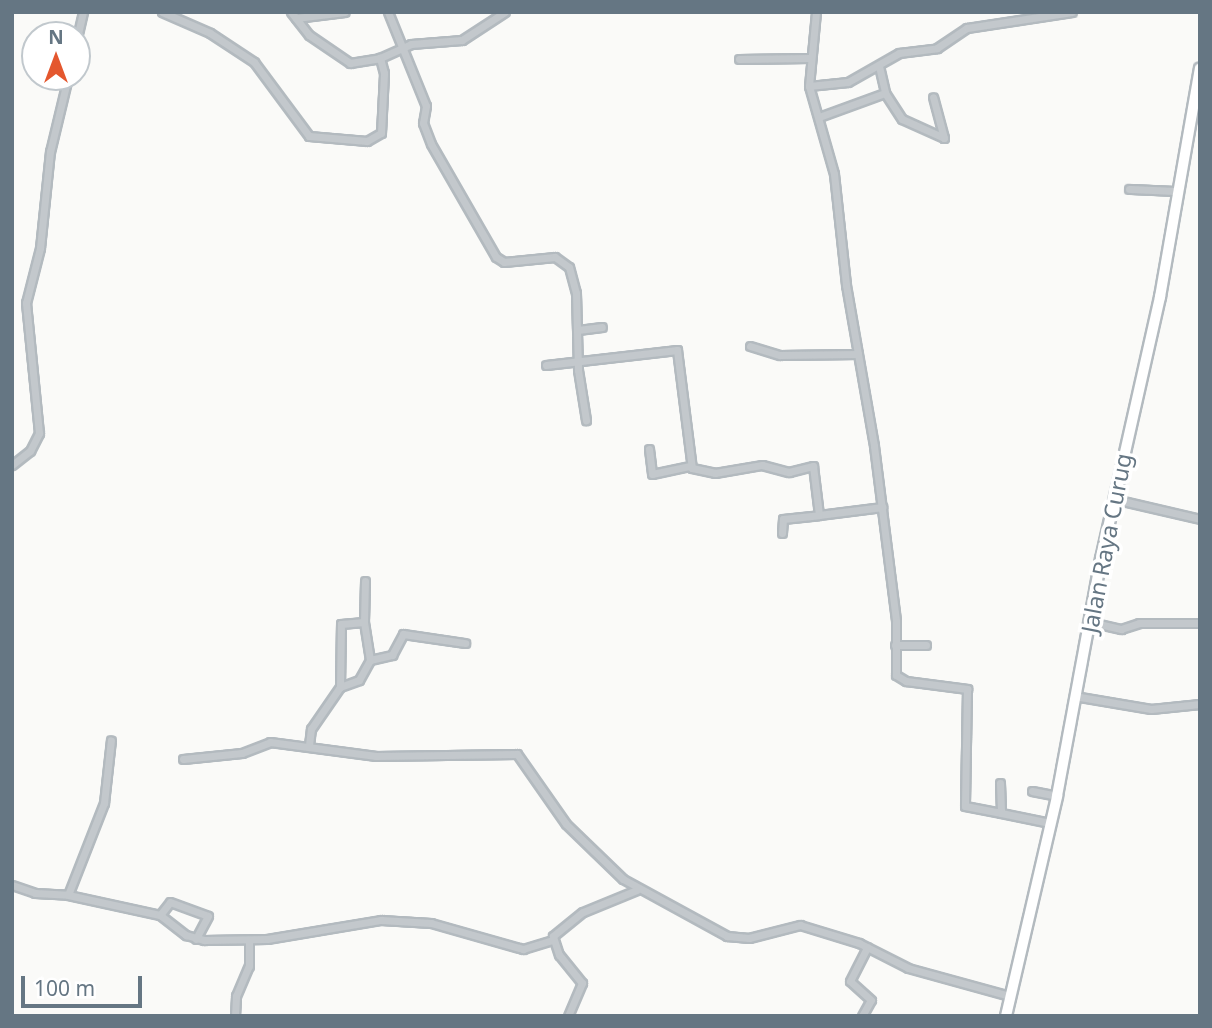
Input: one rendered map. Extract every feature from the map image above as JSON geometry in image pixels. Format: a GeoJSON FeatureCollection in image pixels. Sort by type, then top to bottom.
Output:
{"type":"FeatureCollection","features":[{"type":"Feature","properties":{"kind":"street"},"geometry":{"type":"LineString","coordinates":[[162,12],[210,33],[254,62],[313,138],[367,141],[379,137],[384,79],[380,58]]}},
{"type":"Feature","properties":{"kind":"street"},"geometry":{"type":"LineString","coordinates":[[293,15],[345,12]]}},
{"type":"Feature","properties":{"kind":"street"},"geometry":{"type":"LineString","coordinates":[[388,12],[404,46],[409,70],[426,106],[423,123],[431,144],[496,257],[503,262],[546,256],[563,259],[575,285],[586,420]]}},
{"type":"Feature","properties":{"kind":"street"},"geometry":{"type":"LineString","coordinates":[[293,15],[309,35],[350,63],[380,58],[404,46],[462,40],[505,12]]}},
{"type":"Feature","properties":{"kind":"street"},"geometry":{"type":"LineString","coordinates":[[816,12],[809,58],[809,86],[834,174],[882,507],[899,679],[967,689],[965,807],[1050,823]]}},
{"type":"Feature","properties":{"kind":"street"},"geometry":{"type":"LineString","coordinates":[[809,86],[848,82],[898,53],[937,48],[967,28],[1072,12]]}},
{"type":"Feature","properties":{"kind":"street"},"geometry":{"type":"LineString","coordinates":[[739,59],[809,58]]}},
{"type":"Feature","properties":{"kind":"street"},"geometry":{"type":"LineString","coordinates":[[879,66],[885,93],[902,119],[944,138],[933,97]]}},
{"type":"Feature","properties":{"kind":"street","name":"Jalan Raya Curug"},"geometry":{"type":"LineString","coordinates":[[1006,1016],[1057,796],[1074,696],[1114,499],[1160,297],[1200,68]]}},
{"type":"Feature","properties":{"kind":"street"},"geometry":{"type":"LineString","coordinates":[[12,465],[30,451],[38,433],[26,303],[40,248],[50,152],[65,91]]}},
{"type":"Feature","properties":{"kind":"street"},"geometry":{"type":"LineString","coordinates":[[819,117],[885,93]]}},
{"type":"Feature","properties":{"kind":"street"},"geometry":{"type":"LineString","coordinates":[[1129,189],[1177,191]]}},
{"type":"Feature","properties":{"kind":"street"},"geometry":{"type":"LineString","coordinates":[[578,330],[602,327]]}},
{"type":"Feature","properties":{"kind":"street"},"geometry":{"type":"LineString","coordinates":[[750,346],[780,355],[858,355]]}},
{"type":"Feature","properties":{"kind":"street"},"geometry":{"type":"LineString","coordinates":[[546,365],[579,359],[635,358],[677,350],[691,466]]}},
{"type":"Feature","properties":{"kind":"street"},"geometry":{"type":"LineString","coordinates":[[649,449],[652,474],[691,466],[715,473],[762,465],[794,472],[813,466],[819,515]]}},
{"type":"Feature","properties":{"kind":"street"},"geometry":{"type":"LineString","coordinates":[[1114,499],[1200,519]]}},
{"type":"Feature","properties":{"kind":"street"},"geometry":{"type":"LineString","coordinates":[[782,533],[783,519],[882,507]]}},
{"type":"Feature","properties":{"kind":"street"},"geometry":{"type":"LineString","coordinates":[[340,687],[359,680],[370,660],[364,622],[365,581]]}},
{"type":"Feature","properties":{"kind":"street"},"geometry":{"type":"LineString","coordinates":[[309,745],[311,729],[340,687],[341,626],[364,622]]}},
{"type":"Feature","properties":{"kind":"street"},"geometry":{"type":"LineString","coordinates":[[1090,622],[1121,629],[1139,623],[1200,624]]}},
{"type":"Feature","properties":{"kind":"street"},"geometry":{"type":"LineString","coordinates":[[370,660],[392,655],[403,634],[466,643]]}},
{"type":"Feature","properties":{"kind":"street"},"geometry":{"type":"LineString","coordinates":[[895,645],[926,645]]}},
{"type":"Feature","properties":{"kind":"street"},"geometry":{"type":"LineString","coordinates":[[1074,696],[1151,709],[1200,704]]}},
{"type":"Feature","properties":{"kind":"street"},"geometry":{"type":"LineString","coordinates":[[68,895],[104,803],[111,740]]}},
{"type":"Feature","properties":{"kind":"street"},"geometry":{"type":"LineString","coordinates":[[183,759],[242,752],[270,742],[309,745],[376,756],[517,754],[566,824],[637,890],[727,936],[749,938],[800,925],[867,947],[908,968],[1010,996]]}},
{"type":"Feature","properties":{"kind":"street"},"geometry":{"type":"LineString","coordinates":[[1000,783],[1001,813]]}},
{"type":"Feature","properties":{"kind":"street"},"geometry":{"type":"LineString","coordinates":[[1032,791],[1057,796]]}},
{"type":"Feature","properties":{"kind":"street"},"geometry":{"type":"LineString","coordinates":[[12,885],[35,893],[68,895],[160,915],[196,939],[249,941],[381,920],[431,923],[523,949],[552,940],[583,912],[637,890]]}},
{"type":"Feature","properties":{"kind":"street"},"geometry":{"type":"LineString","coordinates":[[160,915],[170,902],[208,916],[196,939]]}},
{"type":"Feature","properties":{"kind":"street"},"geometry":{"type":"LineString","coordinates":[[552,940],[582,982],[568,1016]]}},
{"type":"Feature","properties":{"kind":"street"},"geometry":{"type":"LineString","coordinates":[[234,1016],[236,996],[249,966],[249,941]]}},
{"type":"Feature","properties":{"kind":"street"},"geometry":{"type":"LineString","coordinates":[[862,1016],[871,999],[850,981],[867,947]]}}]}
